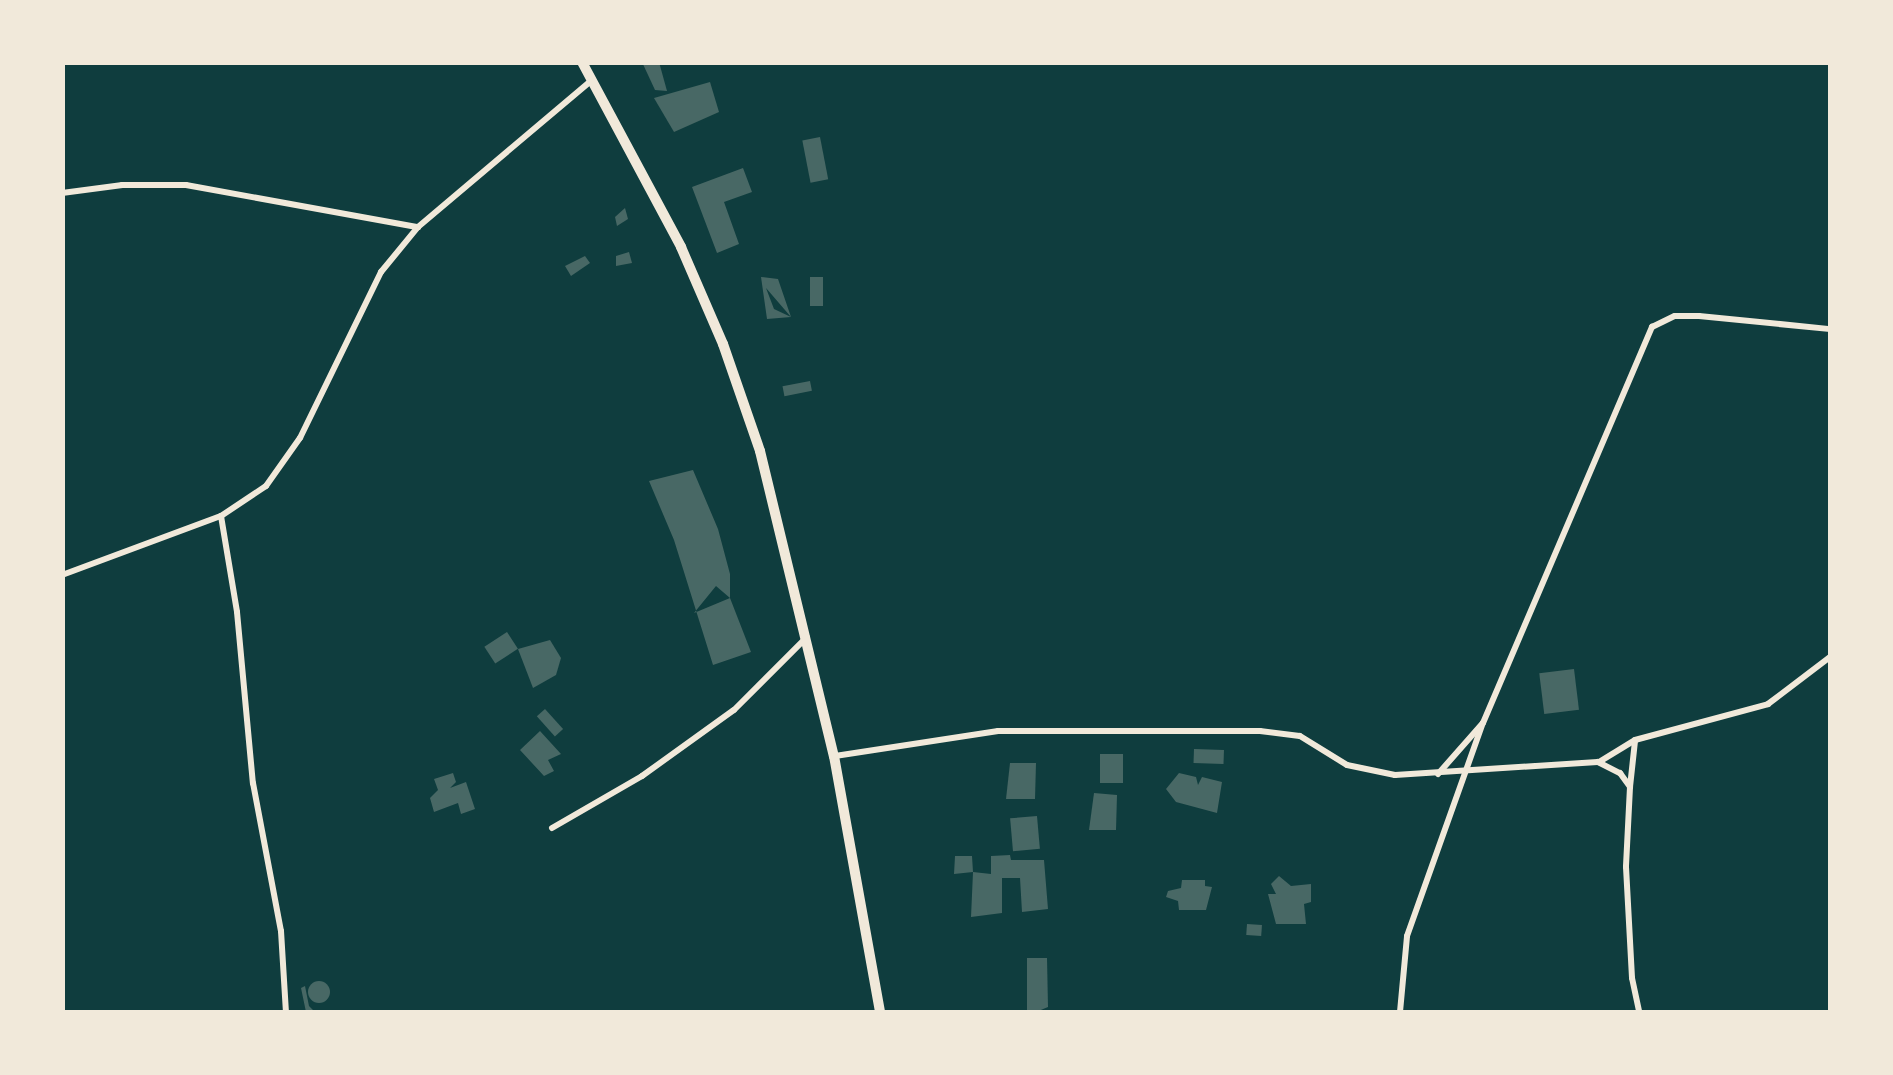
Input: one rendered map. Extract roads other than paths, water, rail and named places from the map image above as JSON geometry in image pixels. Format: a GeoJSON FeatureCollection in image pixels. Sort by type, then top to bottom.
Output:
{"type":"FeatureCollection","features":[{"type":"Feature","properties":{"kind":"main road"},"geometry":{"type":"LineString","coordinates":[[582,62],[681,247],[723,344],[760,451],[808,636],[834,756],[880,1012]]}},
{"type":"Feature","properties":{"kind":"street"},"geometry":{"type":"LineString","coordinates":[[62,574],[221,516],[256,494],[284,467],[381,272],[418,227],[594,79]]}},
{"type":"Feature","properties":{"kind":"street"},"geometry":{"type":"LineString","coordinates":[[62,193],[122,185],[186,186],[418,227]]}},
{"type":"Feature","properties":{"kind":"street"},"geometry":{"type":"LineString","coordinates":[[1400,1012],[1407,936],[1484,723],[1652,327],[1675,316],[1699,316],[1830,329]]}},
{"type":"Feature","properties":{"kind":"street"},"geometry":{"type":"LineString","coordinates":[[221,516],[237,612],[252,783],[280,931],[286,1012]]}},
{"type":"Feature","properties":{"kind":"street"},"geometry":{"type":"LineString","coordinates":[[552,828],[642,776],[734,710],[808,636]]}},
{"type":"Feature","properties":{"kind":"street"},"geometry":{"type":"LineString","coordinates":[[834,756],[998,731],[1260,732],[1300,736],[1360,770],[1394,775],[1598,762],[1635,740],[1768,704],[1830,657]]}},
{"type":"Feature","properties":{"kind":"street"},"geometry":{"type":"LineString","coordinates":[[1438,774],[1484,723]]}},
{"type":"Feature","properties":{"kind":"street"},"geometry":{"type":"LineString","coordinates":[[1635,740],[1626,867],[1632,978],[1639,1012]]}},
{"type":"Feature","properties":{"kind":"street"},"geometry":{"type":"LineString","coordinates":[[1598,762],[1620,774],[1630,787]]}}]}
